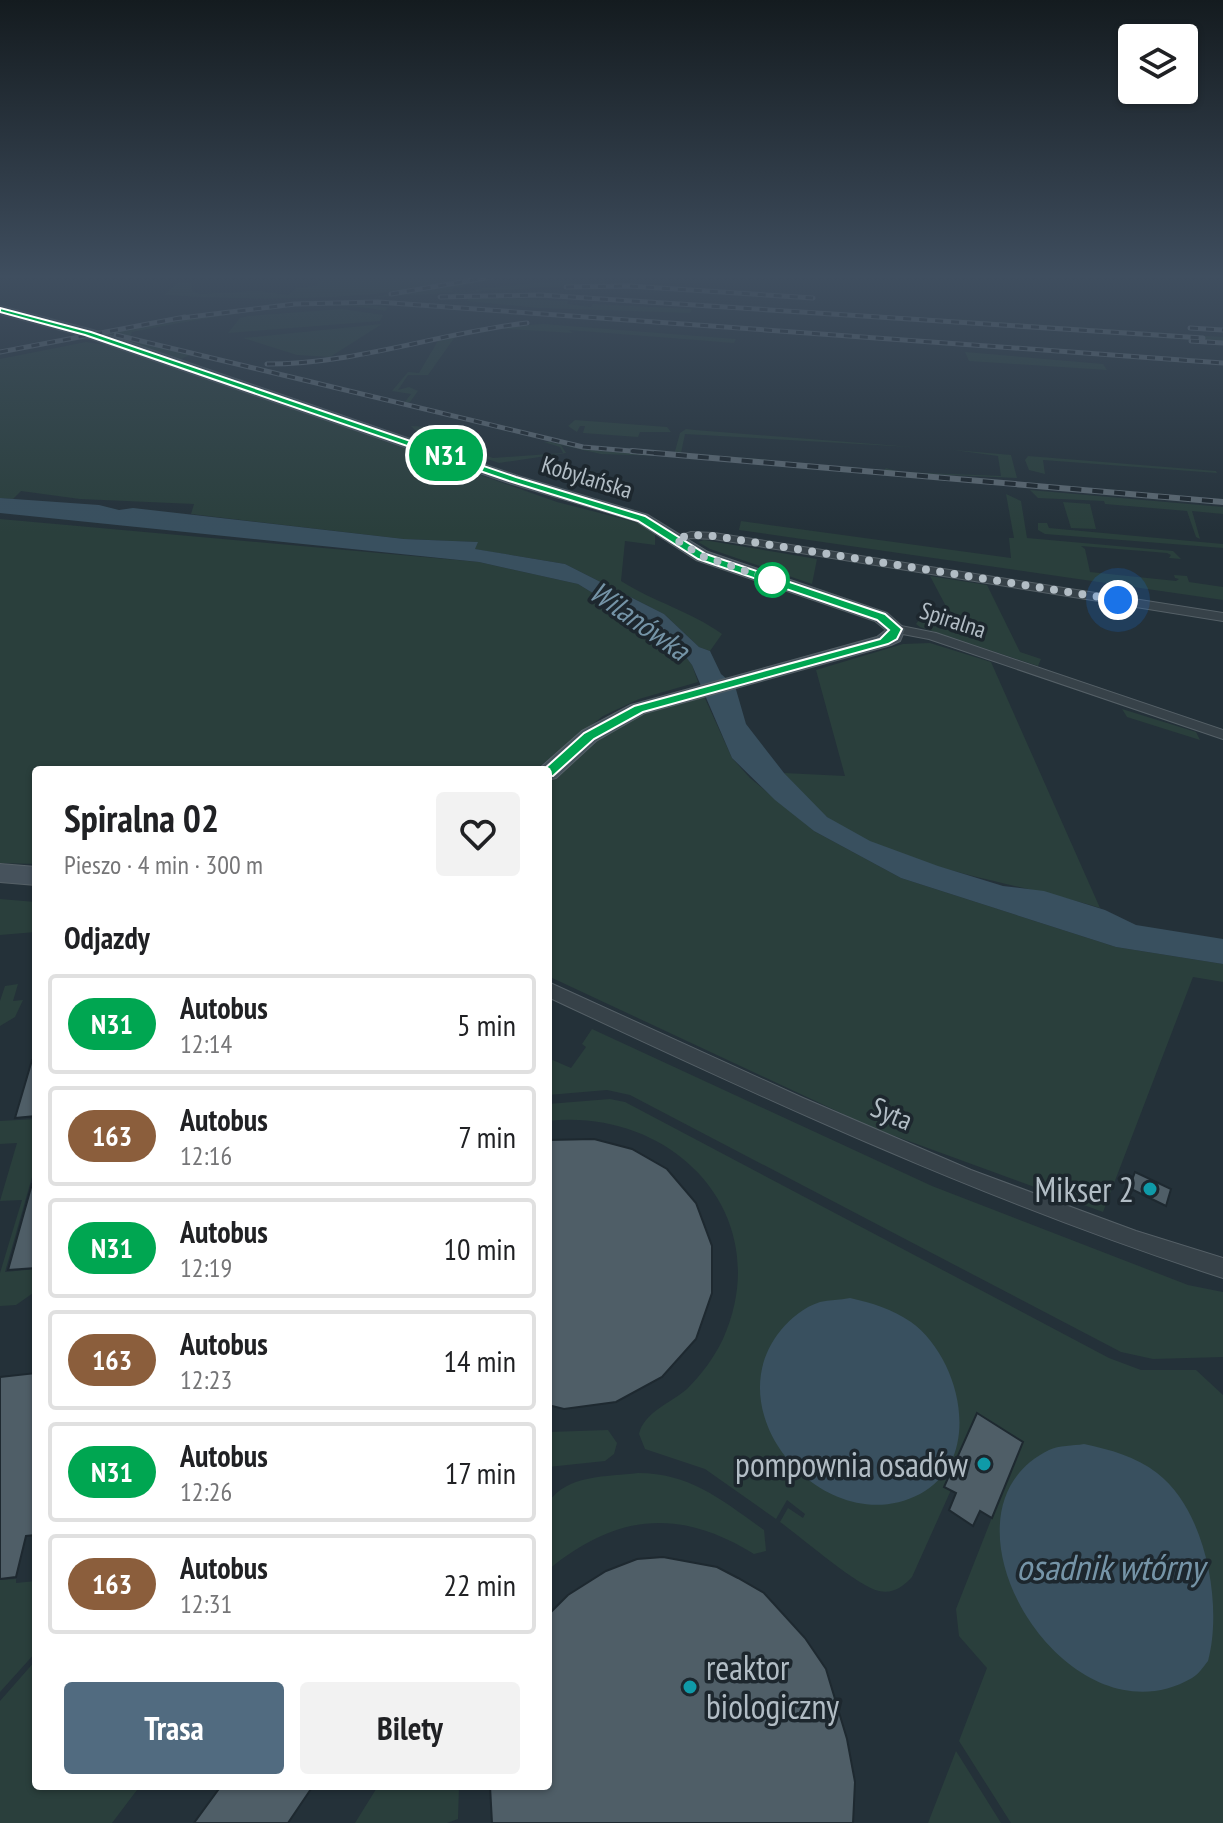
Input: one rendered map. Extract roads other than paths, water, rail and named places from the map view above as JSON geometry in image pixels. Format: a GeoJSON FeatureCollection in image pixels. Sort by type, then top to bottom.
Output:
{"type":"FeatureCollection","features":[{"type":"Feature","properties":{"kind":"street","name":"Kobylańska"},"geometry":{"type":"LineString","coordinates":[[171,362],[512,479],[642,518],[675,539]]}},
{"type":"Feature","properties":{"kind":"street"},"geometry":{"type":"LineString","coordinates":[[675,539],[691,535],[714,536],[1223,617]]}},
{"type":"Feature","properties":{"kind":"street","name":"Spiralna"},"geometry":{"type":"LineString","coordinates":[[675,539],[702,556],[881,617],[896,629],[932,636],[1223,735]]}},
{"type":"Feature","properties":{"kind":"street"},"geometry":{"type":"LineString","coordinates":[[552,769],[580,743],[611,722],[653,703],[884,641],[893,637],[896,629]]}},
{"type":"Feature","properties":{"kind":"street"},"geometry":{"type":"LineString","coordinates":[[0,873],[32,876]]}},
{"type":"Feature","properties":{"kind":"street","name":"Syta"},"geometry":{"type":"LineString","coordinates":[[552,991],[881,1142],[1049,1208],[1223,1268]]}},
{"type":"Feature","properties":{"kind":"water","name":"Wilanówka"},"geometry":{"type":"Polygon","coordinates":[[[0,498],[99,505],[119,510],[133,508],[404,539],[478,542],[475,549],[565,564],[664,614],[699,647],[710,651],[721,674],[735,686],[746,724],[784,773],[827,817],[870,841],[938,866],[1003,886],[1044,891],[1105,910],[1136,925],[1223,939],[1223,964],[1116,947],[901,878],[814,831],[775,800],[732,758],[692,665],[676,644],[578,584],[479,562],[0,513],[0,498]]]}},
{"type":"Feature","properties":{"kind":"water"},"geometry":{"type":"Polygon","coordinates":[[[850,1298],[897,1313],[928,1338],[943,1359],[959,1408],[959,1434],[953,1457],[940,1478],[920,1494],[884,1504],[849,1501],[817,1486],[790,1462],[770,1432],[761,1398],[763,1363],[781,1330],[798,1313],[814,1304],[850,1298]]]}},
{"type":"Feature","properties":{"kind":"water","name":"osadnik wtórny"},"geometry":{"type":"Polygon","coordinates":[[[1084,1444],[1122,1454],[1149,1467],[1174,1489],[1188,1510],[1206,1560],[1213,1613],[1208,1661],[1192,1678],[1144,1692],[1099,1682],[1058,1654],[1026,1615],[1005,1569],[1000,1522],[1014,1481],[1049,1450],[1084,1444]]]}},
{"type":"Feature","properties":{"kind":"railway"},"geometry":{"type":"LineString","coordinates":[[229,362],[583,447],[655,453]]}},
{"type":"Feature","properties":{"kind":"railway"},"geometry":{"type":"LineString","coordinates":[[267,364],[308,362]]}},
{"type":"Feature","properties":{"kind":"railway"},"geometry":{"type":"LineString","coordinates":[[1210,362],[1223,363]]}},
{"type":"Feature","properties":{"kind":"railway"},"geometry":{"type":"LineString","coordinates":[[632,451],[1223,502]]}},
{"type":"Feature","properties":{"kind":"place","name":"Mikser 2"},"geometry":{"type":"Point","coordinates":[1150,1189]}},
{"type":"Feature","properties":{"kind":"place","name":"pompownia osadów"},"geometry":{"type":"Point","coordinates":[984,1464]}},
{"type":"Feature","properties":{"kind":"place","name":"reaktor biologiczny"},"geometry":{"type":"Point","coordinates":[690,1687]}}]}
